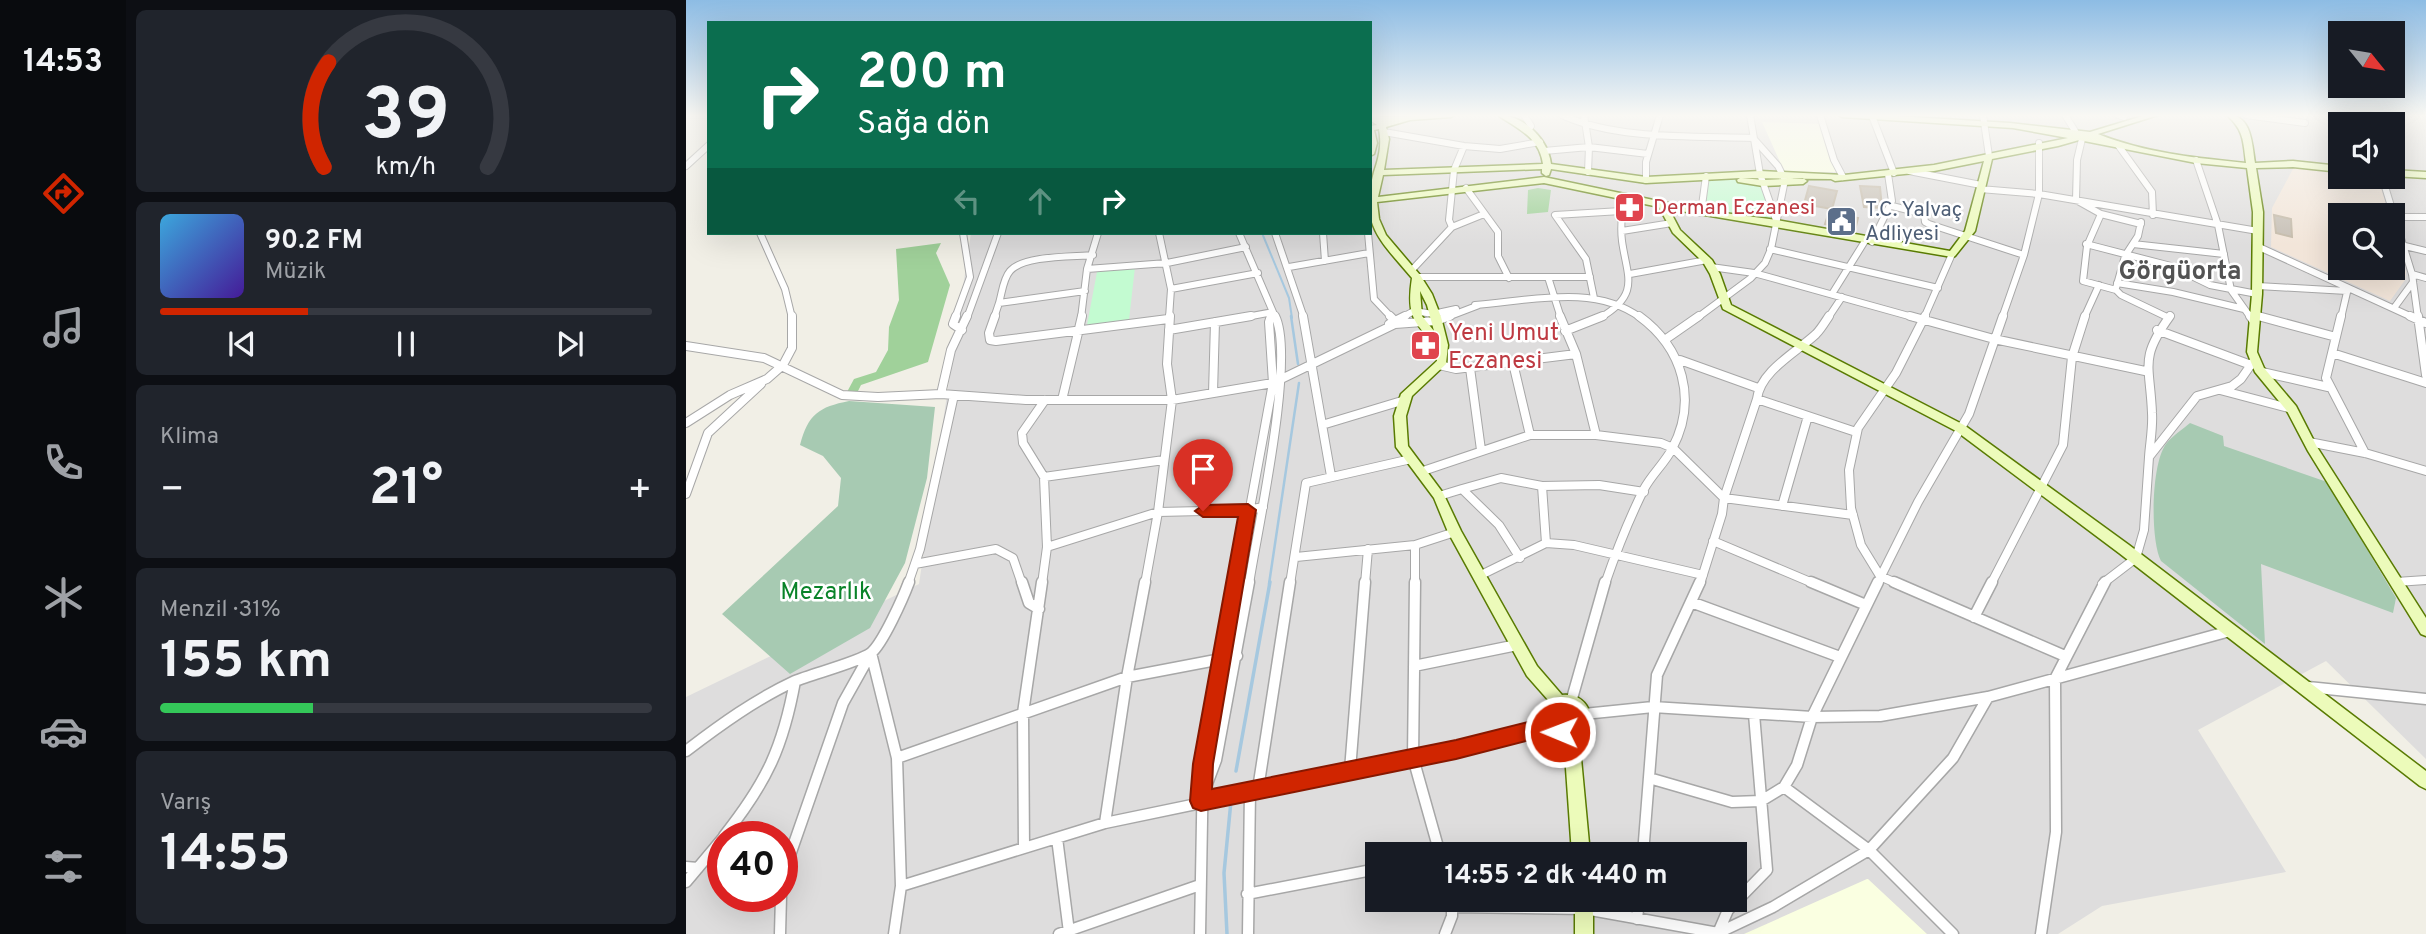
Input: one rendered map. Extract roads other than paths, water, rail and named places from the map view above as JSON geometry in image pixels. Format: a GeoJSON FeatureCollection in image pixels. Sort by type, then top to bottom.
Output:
{"type":"FeatureCollection","features":[{"type":"Feature","properties":{"kind":"main road"},"geometry":{"type":"LineString","coordinates":[[1952,254],[1967,234],[1988,159]]}},
{"type":"Feature","properties":{"kind":"main road"},"geometry":{"type":"LineString","coordinates":[[1584,934],[1585,912]]}},
{"type":"Feature","properties":{"kind":"street"},"geometry":{"type":"LineString","coordinates":[[1372,195],[1382,159]]}},
{"type":"Feature","properties":{"kind":"street"},"geometry":{"type":"LineString","coordinates":[[1451,226],[1449,220],[1454,170],[1459,159]]}},
{"type":"Feature","properties":{"kind":"street"},"geometry":{"type":"LineString","coordinates":[[1544,180],[1548,166],[1546,159]]}},
{"type":"Feature","properties":{"kind":"street"},"geometry":{"type":"LineString","coordinates":[[1588,172],[1589,159]]}},
{"type":"Feature","properties":{"kind":"street"},"geometry":{"type":"LineString","coordinates":[[1646,180],[1648,159]]}},
{"type":"Feature","properties":{"kind":"street"},"geometry":{"type":"LineString","coordinates":[[1757,159],[1777,223]]}},
{"type":"Feature","properties":{"kind":"street"},"geometry":{"type":"LineString","coordinates":[[1667,339],[1699,314],[1723,301],[1761,269],[1777,223],[1785,178],[1769,159]]}},
{"type":"Feature","properties":{"kind":"street"},"geometry":{"type":"LineString","coordinates":[[1834,159],[1843,177]]}},
{"type":"Feature","properties":{"kind":"street"},"geometry":{"type":"LineString","coordinates":[[1832,294],[1892,206],[1894,186],[1886,159]]}},
{"type":"Feature","properties":{"kind":"street"},"geometry":{"type":"LineString","coordinates":[[1378,173],[1548,166],[1646,180],[1706,176],[1843,177],[1891,174],[1975,159]]}},
{"type":"Feature","properties":{"kind":"street"},"geometry":{"type":"LineString","coordinates":[[1650,778],[1732,802],[1761,801],[1784,787],[1797,765],[1812,717],[1880,576],[1969,414],[2024,255],[2039,194],[2038,159]]}},
{"type":"Feature","properties":{"kind":"street"},"geometry":{"type":"LineString","coordinates":[[2076,201],[2077,159]]}},
{"type":"Feature","properties":{"kind":"street"},"geometry":{"type":"LineString","coordinates":[[2128,159],[2151,192],[2153,215]]}},
{"type":"Feature","properties":{"kind":"street"},"geometry":{"type":"LineString","coordinates":[[2189,159],[2251,166],[2292,164],[2328,168]]}},
{"type":"Feature","properties":{"kind":"street"},"geometry":{"type":"LineString","coordinates":[[2250,159],[2259,247],[2252,352],[2256,366],[2292,409],[2309,442],[2426,630]]}},
{"type":"Feature","properties":{"kind":"street"},"geometry":{"type":"LineString","coordinates":[[2196,160],[2218,225],[2231,290],[2244,309],[2255,319],[2336,337]]}},
{"type":"Feature","properties":{"kind":"street"},"geometry":{"type":"LineString","coordinates":[[1909,171],[1981,187],[2039,194],[2258,231]]}},
{"type":"Feature","properties":{"kind":"street"},"geometry":{"type":"LineString","coordinates":[[2405,173],[2426,174]]}},
{"type":"Feature","properties":{"kind":"street"},"geometry":{"type":"LineString","coordinates":[[1701,214],[1706,176]]}},
{"type":"Feature","properties":{"kind":"street"},"geometry":{"type":"LineString","coordinates":[[1372,199],[1544,180],[1701,214],[1777,223],[1952,254],[1924,319],[1886,389],[1856,432],[1849,478],[1853,526],[1867,560],[1880,576],[2065,656]]}},
{"type":"Feature","properties":{"kind":"street"},"geometry":{"type":"LineString","coordinates":[[1466,188],[1498,232],[1498,256],[1509,278]]}},
{"type":"Feature","properties":{"kind":"street"},"geometry":{"type":"LineString","coordinates":[[1565,331],[1592,324],[1617,305],[1629,287],[1630,274],[1621,211],[1625,196]]}},
{"type":"Feature","properties":{"kind":"street"},"geometry":{"type":"LineString","coordinates":[[2076,201],[2101,214],[2141,225]]}},
{"type":"Feature","properties":{"kind":"street"},"geometry":{"type":"LineString","coordinates":[[1663,206],[1681,236],[1709,264],[1727,307],[1960,428],[2136,558],[2426,781]]}},
{"type":"Feature","properties":{"kind":"street"},"geometry":{"type":"LineString","coordinates":[[1892,206],[1920,211],[1924,214],[1925,222],[2024,255]]}},
{"type":"Feature","properties":{"kind":"street"},"geometry":{"type":"LineString","coordinates":[[1594,298],[1586,259],[1555,215],[1621,211]]}},
{"type":"Feature","properties":{"kind":"street"},"geometry":{"type":"LineString","coordinates":[[2041,934],[2056,832],[2055,679],[2102,583],[2136,558],[2144,530],[2152,410],[2145,371],[2157,330],[2170,316],[2121,295],[2117,286],[2125,256],[2141,225],[2141,212]]}},
{"type":"Feature","properties":{"kind":"street"},"geometry":{"type":"LineString","coordinates":[[1443,345],[1419,322],[1413,311],[1414,274],[1451,226],[1484,214]]}},
{"type":"Feature","properties":{"kind":"street"},"geometry":{"type":"LineString","coordinates":[[2101,214],[2086,244],[2083,281],[2099,285],[2164,290],[2244,309]]}},
{"type":"Feature","properties":{"kind":"street"},"geometry":{"type":"LineString","coordinates":[[2405,217],[2426,217]]}},
{"type":"Feature","properties":{"kind":"street"},"geometry":{"type":"LineString","coordinates":[[1368,235],[1374,299],[1395,321],[1419,322],[1434,317],[1479,304],[1594,298],[1642,315],[1662,331],[1680,360],[1685,393],[1673,448],[1649,480],[1615,556],[1565,703],[1550,715],[1552,725],[1560,732],[1571,733],[1580,728],[1584,715],[1580,706],[1565,703],[1532,671],[1455,532],[1439,496],[1402,447],[1400,416],[1407,394],[1442,362],[1443,345],[1434,317],[1414,274],[1390,250],[1372,222]]}},
{"type":"Feature","properties":{"kind":"street"},"geometry":{"type":"LineString","coordinates":[[1622,231],[1672,223]]}},
{"type":"Feature","properties":{"kind":"street"},"geometry":{"type":"LineString","coordinates":[[686,494],[708,433],[742,399],[783,367],[795,344],[792,306],[762,235]]}},
{"type":"Feature","properties":{"kind":"street"},"geometry":{"type":"LineString","coordinates":[[962,330],[953,324],[970,277],[964,235]]}},
{"type":"Feature","properties":{"kind":"street"},"geometry":{"type":"LineString","coordinates":[[941,394],[951,350],[962,330],[997,235]]}},
{"type":"Feature","properties":{"kind":"street"},"geometry":{"type":"LineString","coordinates":[[1062,400],[1080,330],[1087,270],[1098,235]]}},
{"type":"Feature","properties":{"kind":"street"},"geometry":{"type":"LineString","coordinates":[[1105,823],[1126,677],[1158,512],[1172,400],[1167,364],[1171,289],[1160,235]]}},
{"type":"Feature","properties":{"kind":"street"},"geometry":{"type":"LineString","coordinates":[[1201,801],[1216,760],[1237,656],[1263,507],[1282,348],[1278,323],[1240,235]]}},
{"type":"Feature","properties":{"kind":"street"},"geometry":{"type":"LineString","coordinates":[[1276,235],[1289,267],[1304,318],[1331,476]]}},
{"type":"Feature","properties":{"kind":"street"},"geometry":{"type":"LineString","coordinates":[[1323,235],[1325,261]]}},
{"type":"Feature","properties":{"kind":"street"},"geometry":{"type":"LineString","coordinates":[[2086,244],[2171,267],[2210,285],[2231,290],[2348,289]]}},
{"type":"Feature","properties":{"kind":"street"},"geometry":{"type":"LineString","coordinates":[[2133,244],[2224,254]]}},
{"type":"Feature","properties":{"kind":"street"},"geometry":{"type":"LineString","coordinates":[[2426,251],[2405,246],[2423,321],[2426,375]]}},
{"type":"Feature","properties":{"kind":"street"},"geometry":{"type":"LineString","coordinates":[[1087,270],[1167,263],[1245,247]]}},
{"type":"Feature","properties":{"kind":"street"},"geometry":{"type":"LineString","coordinates":[[2259,247],[2423,321]]}},
{"type":"Feature","properties":{"kind":"street"},"geometry":{"type":"LineString","coordinates":[[1770,249],[1938,288]]}},
{"type":"Feature","properties":{"kind":"street"},"geometry":{"type":"LineString","coordinates":[[2165,249],[2171,267]]}},
{"type":"Feature","properties":{"kind":"street"},"geometry":{"type":"LineString","coordinates":[[1289,267],[1369,253]]}},
{"type":"Feature","properties":{"kind":"street"},"geometry":{"type":"LineString","coordinates":[[1093,255],[1023,262],[1012,268],[989,334],[990,340],[1168,318]]}},
{"type":"Feature","properties":{"kind":"street"},"geometry":{"type":"LineString","coordinates":[[1630,274],[1709,264],[1754,273],[1994,339],[2145,371]]}},
{"type":"Feature","properties":{"kind":"street"},"geometry":{"type":"LineString","coordinates":[[1171,289],[1258,273]]}},
{"type":"Feature","properties":{"kind":"street"},"geometry":{"type":"LineString","coordinates":[[1414,274],[1509,278],[1590,277]]}},
{"type":"Feature","properties":{"kind":"street"},"geometry":{"type":"LineString","coordinates":[[1548,277],[1553,299],[1576,354],[1596,435]]}},
{"type":"Feature","properties":{"kind":"street"},"geometry":{"type":"LineString","coordinates":[[2412,278],[2426,278]]}},
{"type":"Feature","properties":{"kind":"street"},"geometry":{"type":"LineString","coordinates":[[2394,308],[2412,278]]}},
{"type":"Feature","properties":{"kind":"street"},"geometry":{"type":"LineString","coordinates":[[1974,617],[2063,445],[2072,357],[2079,329],[2099,285]]}},
{"type":"Feature","properties":{"kind":"street"},"geometry":{"type":"LineString","coordinates":[[2348,289],[2326,370],[2328,387],[2365,453]]}},
{"type":"Feature","properties":{"kind":"street"},"geometry":{"type":"LineString","coordinates":[[999,303],[1085,291]]}},
{"type":"Feature","properties":{"kind":"street"},"geometry":{"type":"LineString","coordinates":[[1644,842],[1657,675],[1703,575],[1724,498],[1757,399],[1758,388],[1798,346],[1816,334],[1842,297]]}},
{"type":"Feature","properties":{"kind":"street"},"geometry":{"type":"LineString","coordinates":[[686,346],[764,358],[842,395],[877,397],[941,394],[1045,400],[1172,400],[1277,382],[1379,333],[1413,311],[1434,317]]}},
{"type":"Feature","properties":{"kind":"street"},"geometry":{"type":"LineString","coordinates":[[1170,330],[1273,312]]}},
{"type":"Feature","properties":{"kind":"street"},"geometry":{"type":"LineString","coordinates":[[1213,393],[1215,322]]}},
{"type":"Feature","properties":{"kind":"street"},"geometry":{"type":"LineString","coordinates":[[2157,330],[2256,366],[2328,387]]}},
{"type":"Feature","properties":{"kind":"street"},"geometry":{"type":"LineString","coordinates":[[2332,353],[2426,383]]}},
{"type":"Feature","properties":{"kind":"street"},"geometry":{"type":"LineString","coordinates":[[1439,365],[1456,369],[1471,368],[1576,354]]}},
{"type":"Feature","properties":{"kind":"street"},"geometry":{"type":"LineString","coordinates":[[1680,360],[1758,388]]}},
{"type":"Feature","properties":{"kind":"street"},"geometry":{"type":"LineString","coordinates":[[1513,363],[1531,435]]}},
{"type":"Feature","properties":{"kind":"street"},"geometry":{"type":"LineString","coordinates":[[2149,457],[2197,396],[2232,386],[2256,366]]}},
{"type":"Feature","properties":{"kind":"street"},"geometry":{"type":"LineString","coordinates":[[1471,368],[1481,450]]}},
{"type":"Feature","properties":{"kind":"street"},"geometry":{"type":"LineString","coordinates":[[686,423],[738,390],[766,381]]}},
{"type":"Feature","properties":{"kind":"street"},"geometry":{"type":"LineString","coordinates":[[1200,934],[1203,764],[1224,659],[1248,510],[1277,382]]}},
{"type":"Feature","properties":{"kind":"street"},"geometry":{"type":"LineString","coordinates":[[2215,389],[2292,409]]}},
{"type":"Feature","properties":{"kind":"street"},"geometry":{"type":"LineString","coordinates":[[798,832],[843,703],[901,604],[915,564],[954,395]]}},
{"type":"Feature","properties":{"kind":"street"},"geometry":{"type":"LineString","coordinates":[[1757,399],[1856,432]]}},
{"type":"Feature","properties":{"kind":"street"},"geometry":{"type":"LineString","coordinates":[[1024,848],[1023,713],[1047,547],[1044,477],[1023,443],[1022,433],[1045,400]]}},
{"type":"Feature","properties":{"kind":"street"},"geometry":{"type":"LineString","coordinates":[[1322,425],[1405,401]]}},
{"type":"Feature","properties":{"kind":"street"},"geometry":{"type":"LineString","coordinates":[[1782,506],[1808,416]]}},
{"type":"Feature","properties":{"kind":"street"},"geometry":{"type":"LineString","coordinates":[[1420,472],[1531,435],[1596,435],[1661,443],[1673,448],[1724,498],[1853,515]]}},
{"type":"Feature","properties":{"kind":"street"},"geometry":{"type":"LineString","coordinates":[[2309,442],[2365,453],[2426,471]]}},
{"type":"Feature","properties":{"kind":"street"},"geometry":{"type":"LineString","coordinates":[[1248,934],[1247,894],[1254,790],[1296,557],[1306,483],[1411,459]]}},
{"type":"Feature","properties":{"kind":"street"},"geometry":{"type":"LineString","coordinates":[[1044,477],[1164,460]]}},
{"type":"Feature","properties":{"kind":"street"},"geometry":{"type":"LineString","coordinates":[[1439,496],[1501,478],[1542,486],[1599,485],[1644,492]]}},
{"type":"Feature","properties":{"kind":"street"},"geometry":{"type":"LineString","coordinates":[[1542,486],[1546,543]]}},
{"type":"Feature","properties":{"kind":"street"},"geometry":{"type":"LineString","coordinates":[[1462,489],[1499,525],[1520,558]]}},
{"type":"Feature","properties":{"kind":"street"},"geometry":{"type":"LineString","coordinates":[[1047,547],[1158,512],[1248,510],[1263,507]]}},
{"type":"Feature","properties":{"kind":"street"},"geometry":{"type":"LineString","coordinates":[[1296,557],[1415,545],[1455,532]]}},
{"type":"Feature","properties":{"kind":"street"},"geometry":{"type":"LineString","coordinates":[[1713,541],[1866,605]]}},
{"type":"Feature","properties":{"kind":"street"},"geometry":{"type":"LineString","coordinates":[[1479,576],[1546,543],[1574,545],[1703,575]]}},
{"type":"Feature","properties":{"kind":"street"},"geometry":{"type":"LineString","coordinates":[[1415,545],[1413,758],[1437,842]]}},
{"type":"Feature","properties":{"kind":"street"},"geometry":{"type":"LineString","coordinates":[[915,564],[996,549],[1013,558],[1029,603],[1039,609]]}},
{"type":"Feature","properties":{"kind":"street"},"geometry":{"type":"LineString","coordinates":[[1350,770],[1368,549]]}},
{"type":"Feature","properties":{"kind":"street"},"geometry":{"type":"LineString","coordinates":[[2396,582],[2426,580]]}},
{"type":"Feature","properties":{"kind":"street"},"geometry":{"type":"LineString","coordinates":[[1691,602],[1840,657]]}},
{"type":"Feature","properties":{"kind":"street"},"geometry":{"type":"LineString","coordinates":[[1584,715],[1653,707],[1812,717],[1880,716],[1988,697],[2230,631]]}},
{"type":"Feature","properties":{"kind":"street"},"geometry":{"type":"LineString","coordinates":[[1414,666],[1517,645]]}},
{"type":"Feature","properties":{"kind":"street"},"geometry":{"type":"LineString","coordinates":[[686,751],[719,725],[795,681],[871,653]]}},
{"type":"Feature","properties":{"kind":"street"},"geometry":{"type":"LineString","coordinates":[[871,653],[897,758],[901,886],[894,934]]}},
{"type":"Feature","properties":{"kind":"street"},"geometry":{"type":"LineString","coordinates":[[897,758],[1126,677],[1237,656]]}},
{"type":"Feature","properties":{"kind":"street"},"geometry":{"type":"LineString","coordinates":[[737,821],[752,803],[776,760],[787,729],[795,681]]}},
{"type":"Feature","properties":{"kind":"street"},"geometry":{"type":"LineString","coordinates":[[2302,687],[2426,699]]}},
{"type":"Feature","properties":{"kind":"street"},"geometry":{"type":"LineString","coordinates":[[1613,912],[1690,931],[1718,933],[1773,906],[1869,850],[1954,758],[1988,697]]}},
{"type":"Feature","properties":{"kind":"street"},"geometry":{"type":"LineString","coordinates":[[1718,933],[1728,910],[1767,870],[1754,713]]}},
{"type":"Feature","properties":{"kind":"street"},"geometry":{"type":"LineString","coordinates":[[901,886],[1105,823],[1413,758],[1552,725]]}},
{"type":"Feature","properties":{"kind":"street"},"geometry":{"type":"LineString","coordinates":[[1571,733],[1580,842]]}},
{"type":"Feature","properties":{"kind":"street"},"geometry":{"type":"LineString","coordinates":[[1784,787],[1869,850],[1953,934]]}},
{"type":"Feature","properties":{"kind":"street"},"geometry":{"type":"LineString","coordinates":[[1056,838],[1066,933],[1200,885]]}},
{"type":"Feature","properties":{"kind":"street"},"geometry":{"type":"LineString","coordinates":[[686,882],[692,868],[707,853]]}},
{"type":"Feature","properties":{"kind":"street"},"geometry":{"type":"LineString","coordinates":[[1247,894],[1365,871]]}},
{"type":"Feature","properties":{"kind":"street"},"geometry":{"type":"LineString","coordinates":[[779,934],[780,912]]}},
{"type":"Feature","properties":{"kind":"street"},"geometry":{"type":"LineString","coordinates":[[1445,934],[1452,912]]}},
{"type":"Feature","properties":{"kind":"street"},"geometry":{"type":"LineString","coordinates":[[1637,919],[1638,912]]}},
{"type":"Feature","properties":{"kind":"waterway"},"geometry":{"type":"LineString","coordinates":[[1263,235],[1289,298],[1292,318]]}},
{"type":"Feature","properties":{"kind":"waterway"},"geometry":{"type":"LineString","coordinates":[[1291,316],[1298,364]]}},
{"type":"Feature","properties":{"kind":"waterway"},"geometry":{"type":"LineString","coordinates":[[1269,584],[1299,383]]}},
{"type":"Feature","properties":{"kind":"waterway"},"geometry":{"type":"LineString","coordinates":[[1236,771],[1270,582]]}},
{"type":"Feature","properties":{"kind":"waterway"},"geometry":{"type":"LineString","coordinates":[[1227,934],[1224,873],[1231,801]]}},
{"type":"Feature","properties":{"kind":"place","name":"Derman Eczanesi"},"geometry":{"type":"Point","coordinates":[1630,207]}},
{"type":"Feature","properties":{"kind":"place","name":"T.C. Yalvaç Adliyesi"},"geometry":{"type":"Point","coordinates":[1842,221]}},
{"type":"Feature","properties":{"kind":"place","name":"Yeni Umut Eczanesi"},"geometry":{"type":"Point","coordinates":[1425,346]}},
{"type":"Feature","properties":{"kind":"district","name":"Görgüorta"},"geometry":{"type":"Point","coordinates":[2180,270]}},
{"type":"Feature","properties":{"kind":"park label","name":"Mezarlık"},"geometry":{"type":"Point","coordinates":[826,591]}}]}
